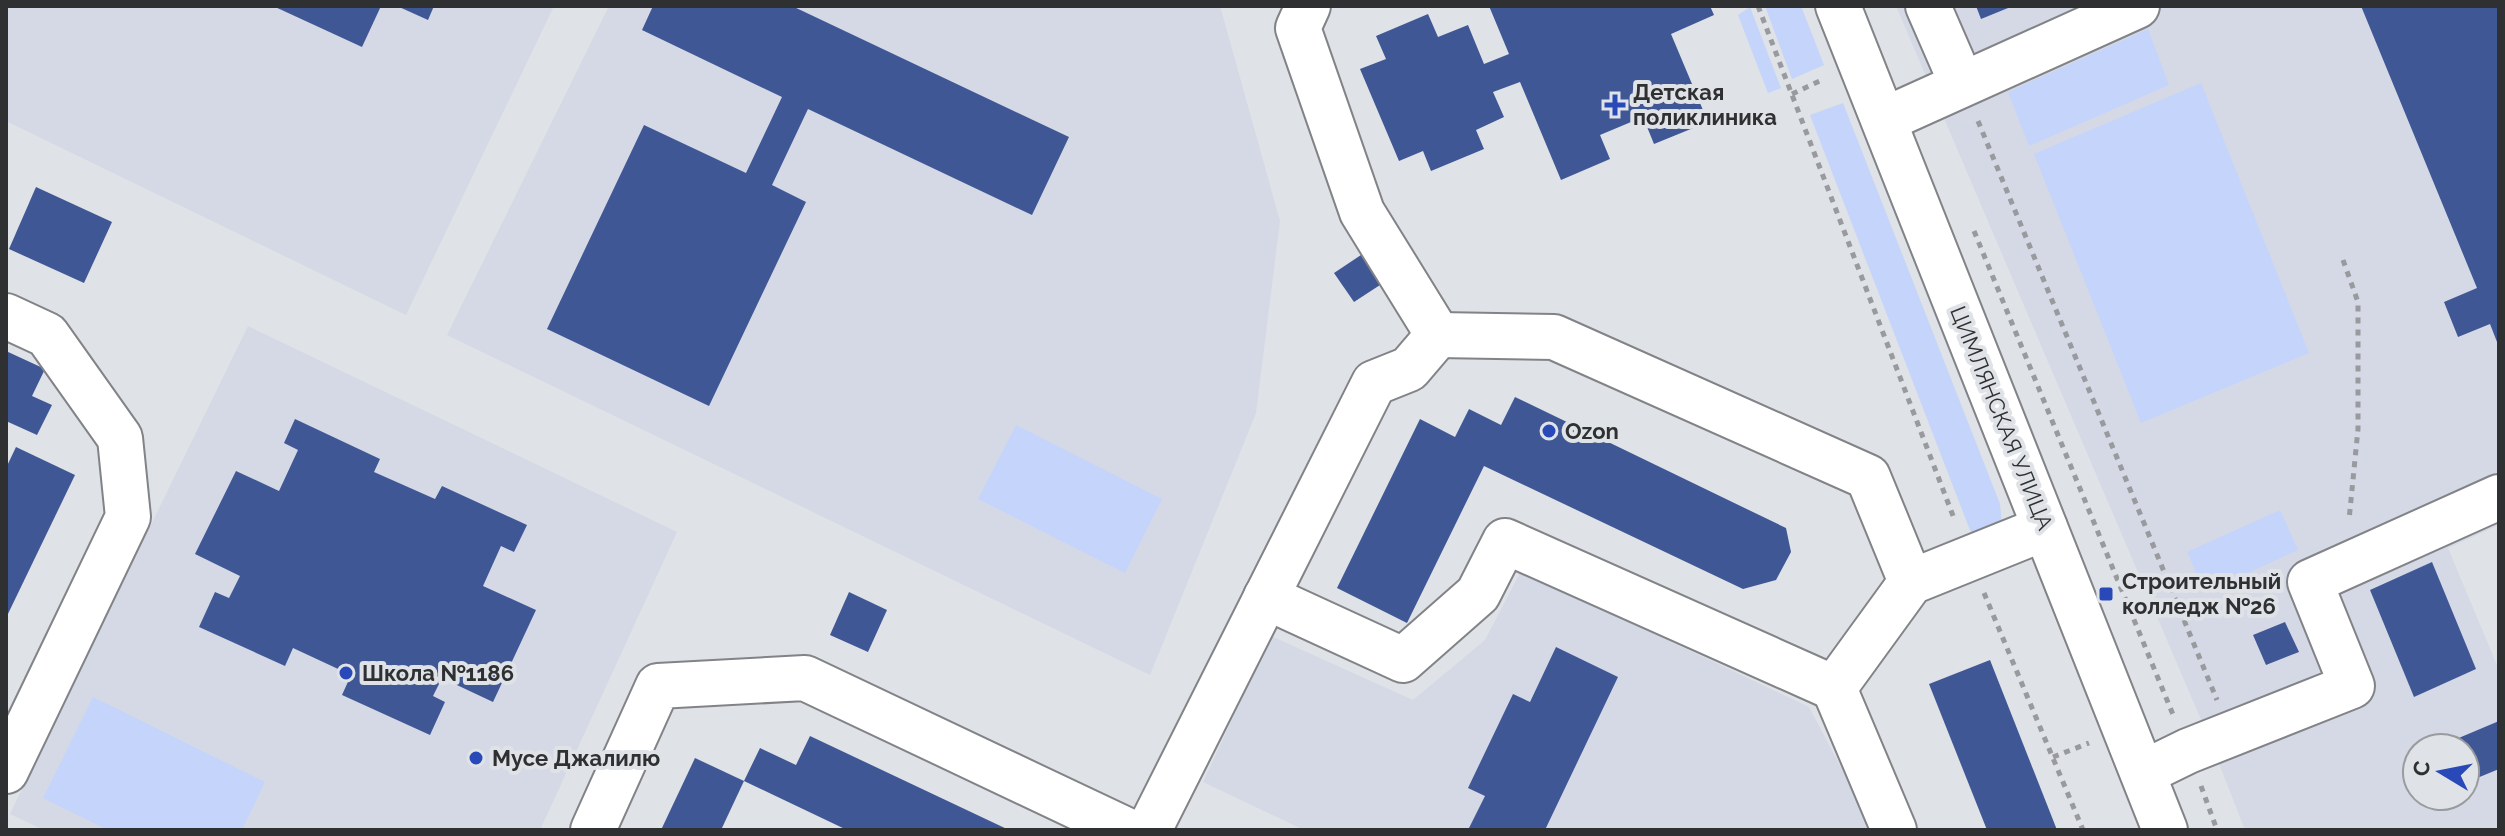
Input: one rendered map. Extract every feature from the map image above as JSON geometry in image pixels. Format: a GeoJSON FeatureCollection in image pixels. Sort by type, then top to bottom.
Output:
{"type":"FeatureCollection","features":[{"type":"Feature","properties":{"kind":"street"},"geometry":{"type":"LineString","coordinates":[[1308,6],[1298,28],[1362,212],[1438,335]]}},
{"type":"Feature","properties":{"kind":"street","name":"ЦИМЛЯНСКАЯ УЛИЦА"},"geometry":{"type":"LineString","coordinates":[[1838,6],[2165,830]]}},
{"type":"Feature","properties":{"kind":"street"},"geometry":{"type":"LineString","coordinates":[[1928,6],[1962,84]]}},
{"type":"Feature","properties":{"kind":"street"},"geometry":{"type":"LineString","coordinates":[[1884,120],[2137,6]]}},
{"type":"Feature","properties":{"kind":"street"},"geometry":{"type":"LineString","coordinates":[[6,316],[47,335],[120,438],[128,517],[6,771]]}},
{"type":"Feature","properties":{"kind":"street"},"geometry":{"type":"LineString","coordinates":[[1438,335],[1554,337],[1868,477],[1911,582]]}},
{"type":"Feature","properties":{"kind":"street"},"geometry":{"type":"LineString","coordinates":[[1149,830],[1374,383],[1409,369],[1438,335]]}},
{"type":"Feature","properties":{"kind":"street"},"geometry":{"type":"LineString","coordinates":[[2143,773],[2188,751],[2352,686],[2310,582],[2499,497]]}},
{"type":"Feature","properties":{"kind":"street"},"geometry":{"type":"LineString","coordinates":[[1834,688],[1911,582],[2045,528]]}},
{"type":"Feature","properties":{"kind":"street"},"geometry":{"type":"LineString","coordinates":[[1266,597],[1403,660],[1478,594],[1505,541],[1834,688],[1894,830]]}},
{"type":"Feature","properties":{"kind":"street"},"geometry":{"type":"LineString","coordinates":[[593,830],[658,686],[805,678],[1126,830]]}},
{"type":"Feature","properties":{"kind":"path"},"geometry":{"type":"LineString","coordinates":[[1758,6],[1970,559],[2083,830]]}},
{"type":"Feature","properties":{"kind":"path"},"geometry":{"type":"LineString","coordinates":[[1792,94],[1832,76]]}},
{"type":"Feature","properties":{"kind":"path"},"geometry":{"type":"LineString","coordinates":[[1962,84],[2232,734]]}},
{"type":"Feature","properties":{"kind":"path"},"geometry":{"type":"LineString","coordinates":[[1968,217],[2188,751],[2217,830]]}},
{"type":"Feature","properties":{"kind":"path"},"geometry":{"type":"LineString","coordinates":[[2330,573],[2348,532],[2358,429],[2358,302],[2343,260]]}},
{"type":"Feature","properties":{"kind":"shaded area"},"geometry":{"type":"Polygon","coordinates":[[[6,6],[554,6],[406,315],[6,121],[6,6]]]}},
{"type":"Feature","properties":{"kind":"shaded area"},"geometry":{"type":"Polygon","coordinates":[[[609,6],[1220,6],[1280,221],[1256,413],[1150,675],[447,335],[609,6]]]}},
{"type":"Feature","properties":{"kind":"shaded area"},"geometry":{"type":"Polygon","coordinates":[[[1765,6],[1801,6],[1824,65],[1792,79],[1765,6]]]}},
{"type":"Feature","properties":{"kind":"shaded area"},"geometry":{"type":"Polygon","coordinates":[[[1896,6],[2499,6],[2499,525],[2448,548],[2499,670],[2499,830],[2245,830],[2211,743],[1896,6]]]}},
{"type":"Feature","properties":{"kind":"shaded area"},"geometry":{"type":"Polygon","coordinates":[[[1750,7],[1781,88],[1768,93],[1738,15],[1750,7]]]}},
{"type":"Feature","properties":{"kind":"shaded area"},"geometry":{"type":"Polygon","coordinates":[[[2148,29],[2169,85],[2029,146],[2008,92],[2148,29]]]}},
{"type":"Feature","properties":{"kind":"shaded area"},"geometry":{"type":"Polygon","coordinates":[[[2201,83],[2309,353],[2141,423],[2034,154],[2201,83]]]}},
{"type":"Feature","properties":{"kind":"shaded area"},"geometry":{"type":"Polygon","coordinates":[[[1843,103],[2000,504],[2002,526],[1975,543],[1810,115],[1843,103]]]}},
{"type":"Feature","properties":{"kind":"shaded area","name":"Школа №1186"},"geometry":{"type":"Polygon","coordinates":[[[248,326],[677,532],[540,830],[44,830],[10,814],[248,326]]]}},
{"type":"Feature","properties":{"kind":"shaded area"},"geometry":{"type":"Polygon","coordinates":[[[1016,425],[1162,499],[1125,573],[978,499],[1016,425]]]}},
{"type":"Feature","properties":{"kind":"shaded area"},"geometry":{"type":"Polygon","coordinates":[[[2280,510],[2298,550],[2205,593],[2187,552],[2280,510]]]}},
{"type":"Feature","properties":{"kind":"shaded area"},"geometry":{"type":"Polygon","coordinates":[[[1521,571],[1809,707],[1874,830],[1304,830],[1203,782],[1271,636],[1413,700],[1485,640],[1521,571]]]}},
{"type":"Feature","properties":{"kind":"shaded area"},"geometry":{"type":"Polygon","coordinates":[[[93,697],[265,782],[242,830],[108,830],[43,798],[93,697]]]}},
{"type":"Feature","properties":{"kind":"building"},"geometry":{"type":"Polygon","coordinates":[[[273,6],[381,6],[362,47],[273,6]]]}},
{"type":"Feature","properties":{"kind":"building"},"geometry":{"type":"Polygon","coordinates":[[[397,6],[434,6],[428,20],[397,6]]]}},
{"type":"Feature","properties":{"kind":"building"},"geometry":{"type":"Polygon","coordinates":[[[653,6],[792,6],[1069,137],[1032,215],[808,109],[772,185],[806,202],[709,406],[547,329],[644,125],[746,173],[782,97],[642,30],[653,6]]]}},
{"type":"Feature","properties":{"kind":"building","name":"Детская поликлиника"},"geometry":{"type":"Polygon","coordinates":[[[1489,6],[1710,6],[1714,15],[1671,34],[1708,122],[1654,144],[1643,117],[1600,135],[1610,159],[1561,180],[1520,82],[1493,92],[1504,117],[1476,130],[1484,149],[1431,171],[1423,151],[1399,161],[1360,69],[1386,59],[1376,36],[1428,14],[1438,37],[1468,25],[1484,64],[1509,54],[1489,6]]]}},
{"type":"Feature","properties":{"kind":"building"},"geometry":{"type":"Polygon","coordinates":[[[1976,6],[2013,6],[1981,19],[1976,6]]]}},
{"type":"Feature","properties":{"kind":"building"},"geometry":{"type":"Polygon","coordinates":[[[2361,6],[2499,6],[2499,347],[2490,324],[2458,337],[2444,302],[2477,288],[2361,6]]]}},
{"type":"Feature","properties":{"kind":"building"},"geometry":{"type":"Polygon","coordinates":[[[36,187],[112,222],[84,283],[9,249],[36,187]]]}},
{"type":"Feature","properties":{"kind":"building"},"geometry":{"type":"Polygon","coordinates":[[[1361,255],[1380,285],[1354,302],[1334,273],[1361,255]]]}},
{"type":"Feature","properties":{"kind":"building"},"geometry":{"type":"Polygon","coordinates":[[[6,351],[45,369],[32,396],[52,405],[37,435],[6,421],[6,351]]]}},
{"type":"Feature","properties":{"kind":"building"},"geometry":{"type":"Polygon","coordinates":[[[1515,397],[1786,528],[1791,552],[1776,580],[1743,589],[1484,466],[1407,623],[1337,588],[1420,419],[1455,437],[1469,409],[1501,425],[1515,397]]]}},
{"type":"Feature","properties":{"kind":"building"},"geometry":{"type":"Polygon","coordinates":[[[295,419],[380,459],[374,472],[435,499],[442,486],[527,525],[514,552],[501,546],[483,586],[536,610],[493,702],[442,678],[433,696],[445,702],[430,735],[342,695],[351,675],[293,648],[285,666],[199,627],[215,592],[229,598],[240,576],[195,554],[236,471],[279,491],[298,450],[284,443],[295,419]]]}},
{"type":"Feature","properties":{"kind":"building"},"geometry":{"type":"Polygon","coordinates":[[[16,447],[75,475],[6,618],[6,468],[16,447]]]}},
{"type":"Feature","properties":{"kind":"building"},"geometry":{"type":"Polygon","coordinates":[[[2432,562],[2476,669],[2414,697],[2370,590],[2432,562]]]}},
{"type":"Feature","properties":{"kind":"building"},"geometry":{"type":"Polygon","coordinates":[[[849,592],[887,610],[868,652],[830,635],[849,592]]]}},
{"type":"Feature","properties":{"kind":"building"},"geometry":{"type":"Polygon","coordinates":[[[2285,622],[2299,652],[2266,665],[2253,635],[2285,622]]]}},
{"type":"Feature","properties":{"kind":"building"},"geometry":{"type":"Polygon","coordinates":[[[1556,647],[1618,677],[1545,830],[1468,830],[1485,796],[1468,788],[1513,694],[1530,702],[1556,647]]]}},
{"type":"Feature","properties":{"kind":"building"},"geometry":{"type":"Polygon","coordinates":[[[1990,660],[2057,830],[1987,830],[1929,684],[1990,660]]]}},
{"type":"Feature","properties":{"kind":"building"},"geometry":{"type":"Polygon","coordinates":[[[2499,721],[2499,769],[2481,776],[2481,732],[2473,732],[2499,721]]]}},
{"type":"Feature","properties":{"kind":"building"},"geometry":{"type":"Polygon","coordinates":[[[810,736],[1009,830],[847,830],[744,781],[760,748],[796,765],[810,736]]]}},
{"type":"Feature","properties":{"kind":"building"},"geometry":{"type":"Polygon","coordinates":[[[695,758],[744,781],[721,830],[661,830],[695,758]]]}},
{"type":"Feature","properties":{"kind":"place","name":"Детская поликлиника"},"geometry":{"type":"Point","coordinates":[1615,105]}},
{"type":"Feature","properties":{"kind":"place","name":"Ozon"},"geometry":{"type":"Point","coordinates":[1549,431]}},
{"type":"Feature","properties":{"kind":"place","name":"Строительный колледж №26"},"geometry":{"type":"Point","coordinates":[2106,594]}},
{"type":"Feature","properties":{"kind":"place","name":"Школа №1186"},"geometry":{"type":"Point","coordinates":[346,673]}},
{"type":"Feature","properties":{"kind":"place","name":"Мусе Джалилю"},"geometry":{"type":"Point","coordinates":[476,758]}}]}
